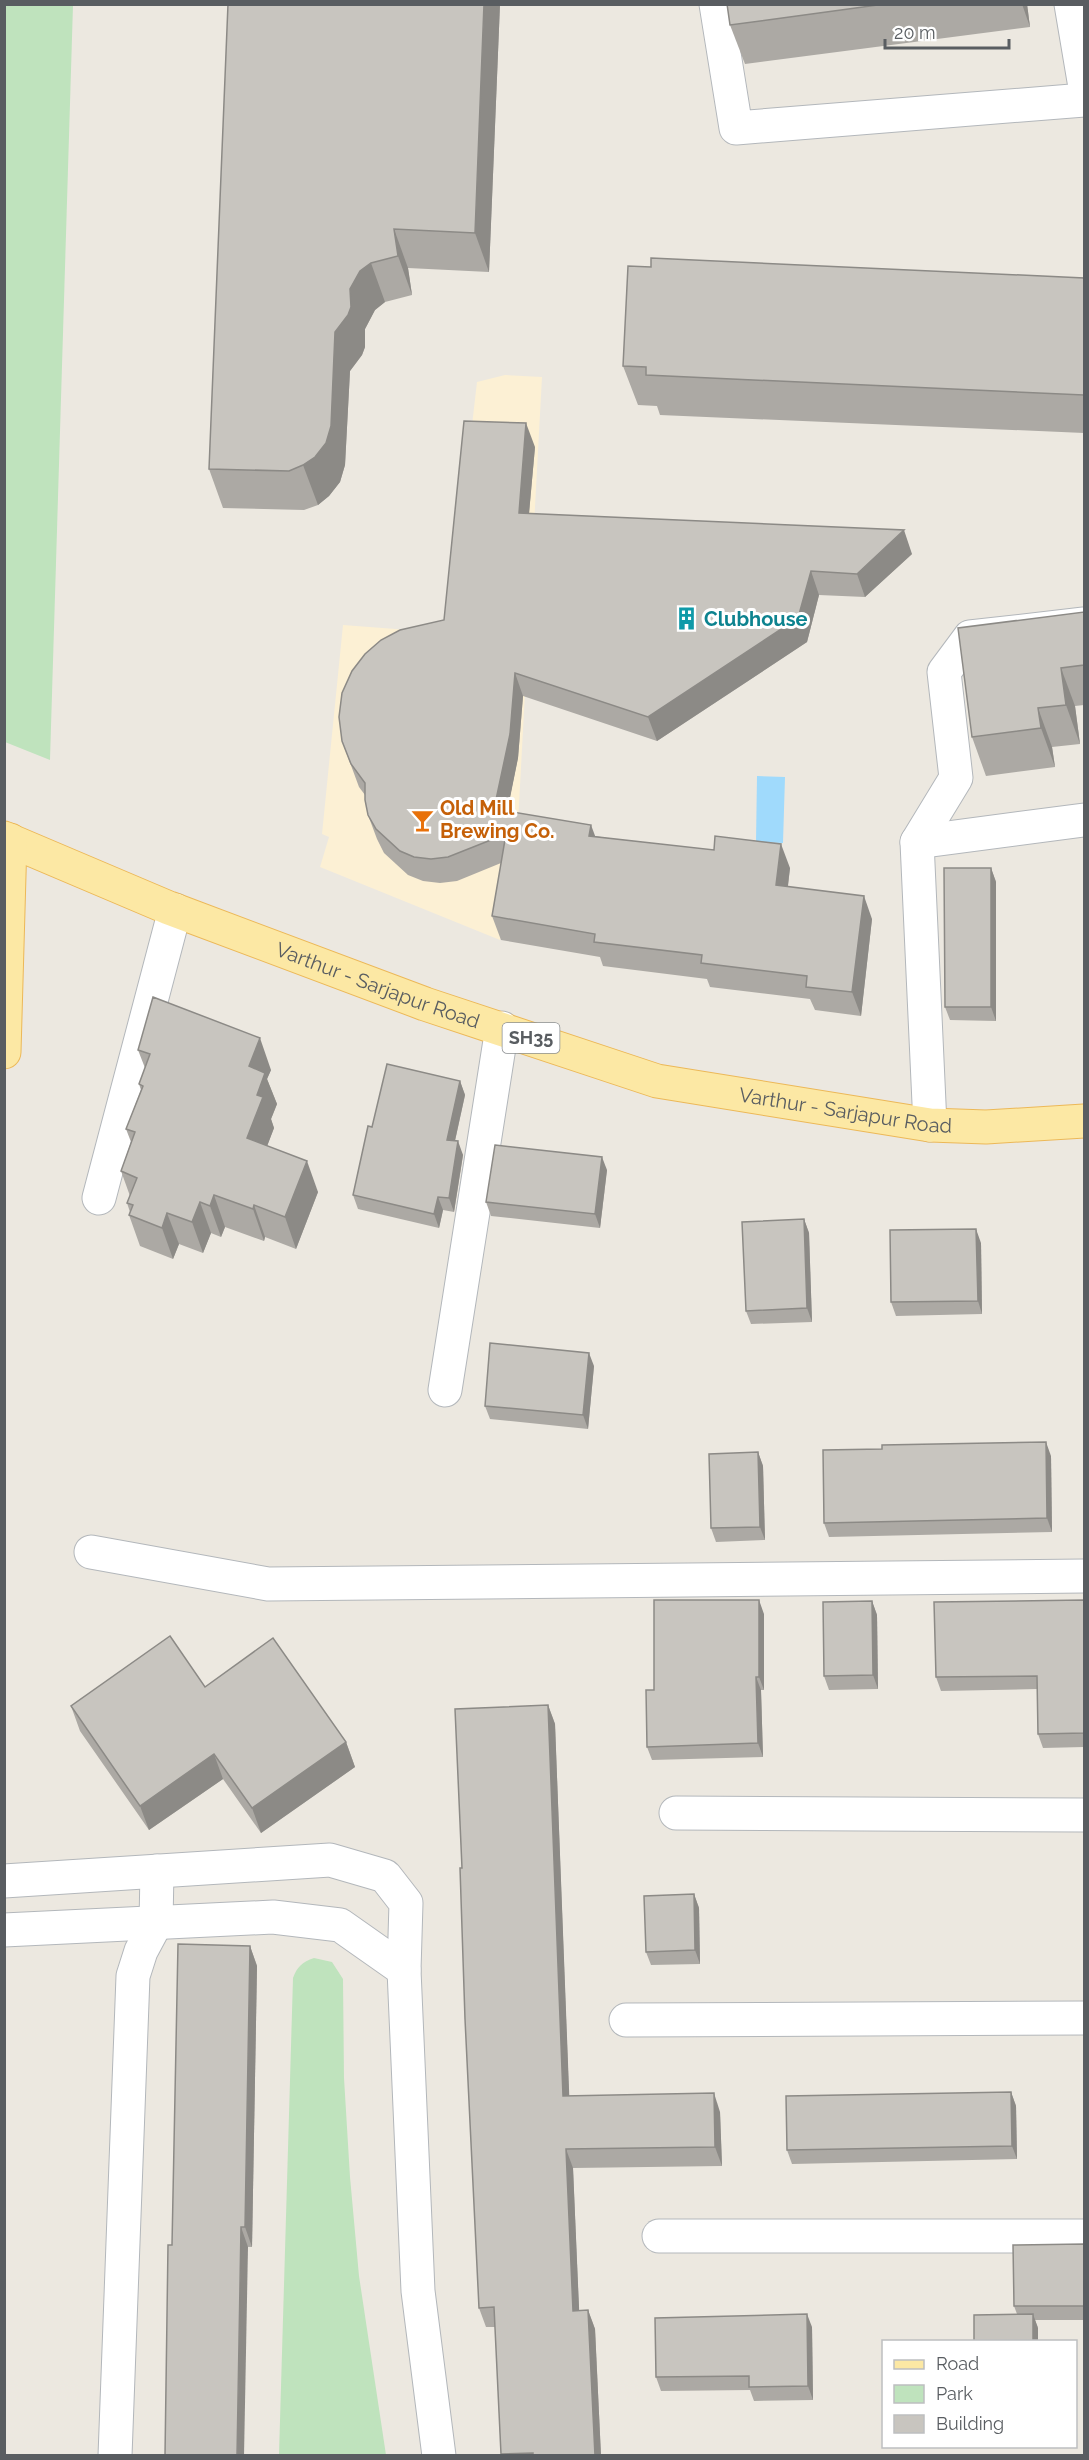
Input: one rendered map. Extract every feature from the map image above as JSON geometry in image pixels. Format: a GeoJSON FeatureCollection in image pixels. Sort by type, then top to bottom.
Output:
{"type":"FeatureCollection","features":[{"type":"Feature","properties":{"kind":"main road","name":"Varthur - Sarjapur Road"},"geometry":{"type":"LineString","coordinates":[[7,839],[174,909],[425,1004],[657,1081],[930,1125],[986,1127],[1084,1121]]}},
{"type":"Feature","properties":{"kind":"main road"},"geometry":{"type":"LineString","coordinates":[[4,1052],[7,839]]}},
{"type":"Feature","properties":{"kind":"street"},"geometry":{"type":"LineString","coordinates":[[716,4],[736,129],[1084,100]]}},
{"type":"Feature","properties":{"kind":"street"},"geometry":{"type":"LineString","coordinates":[[1071,4],[1084,81]]}},
{"type":"Feature","properties":{"kind":"street"},"geometry":{"type":"LineString","coordinates":[[930,1125],[917,842],[956,778],[944,672],[970,637],[1084,624]]}},
{"type":"Feature","properties":{"kind":"street"},"geometry":{"type":"LineString","coordinates":[[917,842],[1084,820]]}},
{"type":"Feature","properties":{"kind":"street"},"geometry":{"type":"LineString","coordinates":[[99,1198],[174,909]]}},
{"type":"Feature","properties":{"kind":"street"},"geometry":{"type":"LineString","coordinates":[[446,1390],[502,1028]]}},
{"type":"Feature","properties":{"kind":"street"},"geometry":{"type":"LineString","coordinates":[[91,1552],[268,1584],[1084,1576]]}},
{"type":"Feature","properties":{"kind":"street"},"geometry":{"type":"LineString","coordinates":[[676,1813],[1084,1815]]}},
{"type":"Feature","properties":{"kind":"street"},"geometry":{"type":"LineString","coordinates":[[4,1881],[330,1860],[385,1876],[406,1903],[405,1970],[418,2291],[439,2456]]}},
{"type":"Feature","properties":{"kind":"street"},"geometry":{"type":"LineString","coordinates":[[115,2456],[133,1976],[141,1951],[156,1923],[157,1871]]}},
{"type":"Feature","properties":{"kind":"street"},"geometry":{"type":"LineString","coordinates":[[4,1930],[273,1917],[340,1925],[405,1970]]}},
{"type":"Feature","properties":{"kind":"street"},"geometry":{"type":"LineString","coordinates":[[626,2020],[1084,2018]]}},
{"type":"Feature","properties":{"kind":"street"},"geometry":{"type":"LineString","coordinates":[[659,2236],[1084,2236]]}},
{"type":"Feature","properties":{"kind":"shaded area"},"geometry":{"type":"Polygon","coordinates":[[[505,375],[542,377],[518,823],[500,940],[320,867],[329,837],[322,834],[343,625],[448,633],[477,382],[505,375]]]}},
{"type":"Feature","properties":{"kind":"green space"},"geometry":{"type":"Polygon","coordinates":[[[4,5],[73,5],[50,760],[5,742],[4,5]]]}},
{"type":"Feature","properties":{"kind":"green space"},"geometry":{"type":"Polygon","coordinates":[[[314,1958],[332,1962],[343,1979],[344,2078],[350,2177],[359,2276],[386,2455],[279,2455],[293,1978],[300,1965],[314,1958]]]}},
{"type":"Feature","properties":{"kind":"water"},"geometry":{"type":"Polygon","coordinates":[[[757,776],[785,777],[783,843],[756,842],[757,776]]]}},
{"type":"Feature","properties":{"kind":"building"},"geometry":{"type":"Polygon","coordinates":[[[228,4],[484,4],[475,233],[394,229],[398,256],[371,263],[360,271],[350,289],[351,307],[348,315],[335,332],[331,426],[326,443],[315,457],[289,471],[209,469],[228,4]]]}},
{"type":"Feature","properties":{"kind":"building"},"geometry":{"type":"Polygon","coordinates":[[[727,4],[885,4],[730,25],[727,4]]]}},
{"type":"Feature","properties":{"kind":"building"},"geometry":{"type":"Polygon","coordinates":[[[651,258],[1084,278],[1084,395],[646,375],[646,367],[623,366],[628,266],[651,267],[651,258]]]}},
{"type":"Feature","properties":{"kind":"building"},"geometry":{"type":"Polygon","coordinates":[[[464,421],[526,423],[519,513],[904,530],[857,574],[811,571],[798,618],[648,717],[515,673],[510,734],[494,809],[591,825],[589,836],[714,850],[715,836],[781,844],[776,885],[864,896],[852,992],[806,987],[807,976],[701,963],[702,955],[594,942],[595,934],[492,916],[506,834],[448,857],[431,859],[414,857],[400,851],[376,829],[368,815],[365,783],[351,764],[342,741],[339,717],[342,693],[352,671],[365,654],[381,640],[400,630],[444,620],[464,421]]]}},
{"type":"Feature","properties":{"kind":"building"},"geometry":{"type":"Polygon","coordinates":[[[1084,612],[1084,665],[1061,668],[1066,705],[1038,708],[1041,728],[972,737],[958,628],[1084,612]]]}},
{"type":"Feature","properties":{"kind":"building"},"geometry":{"type":"Polygon","coordinates":[[[944,868],[991,868],[991,1007],[945,1007],[944,868]]]}},
{"type":"Feature","properties":{"kind":"building"},"geometry":{"type":"Polygon","coordinates":[[[153,997],[260,1038],[249,1066],[265,1073],[257,1095],[263,1097],[247,1138],[307,1161],[285,1217],[254,1205],[253,1209],[214,1195],[210,1206],[200,1202],[192,1222],[167,1213],[162,1228],[129,1215],[133,1205],[127,1203],[137,1178],[121,1171],[135,1132],[126,1129],[143,1086],[139,1084],[150,1054],[138,1050],[153,997]]]}},
{"type":"Feature","properties":{"kind":"building"},"geometry":{"type":"Polygon","coordinates":[[[387,1064],[460,1081],[447,1140],[458,1141],[449,1198],[438,1197],[434,1214],[353,1195],[368,1126],[372,1127],[387,1064]]]}},
{"type":"Feature","properties":{"kind":"building"},"geometry":{"type":"Polygon","coordinates":[[[495,1145],[602,1157],[595,1214],[486,1202],[495,1145]]]}},
{"type":"Feature","properties":{"kind":"building"},"geometry":{"type":"Polygon","coordinates":[[[804,1219],[807,1308],[746,1311],[742,1222],[804,1219]]]}},
{"type":"Feature","properties":{"kind":"building"},"geometry":{"type":"Polygon","coordinates":[[[976,1229],[978,1301],[891,1302],[890,1230],[976,1229]]]}},
{"type":"Feature","properties":{"kind":"building"},"geometry":{"type":"Polygon","coordinates":[[[490,1343],[589,1353],[583,1415],[485,1406],[490,1343]]]}},
{"type":"Feature","properties":{"kind":"building"},"geometry":{"type":"Polygon","coordinates":[[[1046,1442],[1047,1518],[824,1523],[823,1450],[882,1449],[882,1445],[1046,1442]]]}},
{"type":"Feature","properties":{"kind":"building"},"geometry":{"type":"Polygon","coordinates":[[[758,1452],[760,1527],[711,1528],[709,1454],[758,1452]]]}},
{"type":"Feature","properties":{"kind":"building"},"geometry":{"type":"Polygon","coordinates":[[[654,1600],[759,1600],[759,1677],[756,1677],[758,1743],[647,1747],[646,1690],[654,1690],[654,1600]]]}},
{"type":"Feature","properties":{"kind":"building"},"geometry":{"type":"Polygon","coordinates":[[[1084,1600],[1084,1733],[1038,1734],[1037,1676],[936,1677],[934,1602],[1084,1600]]]}},
{"type":"Feature","properties":{"kind":"building"},"geometry":{"type":"Polygon","coordinates":[[[872,1601],[873,1675],[824,1676],[823,1602],[872,1601]]]}},
{"type":"Feature","properties":{"kind":"building"},"geometry":{"type":"Polygon","coordinates":[[[170,1636],[205,1687],[273,1638],[346,1742],[252,1808],[214,1754],[140,1806],[71,1706],[170,1636]]]}},
{"type":"Feature","properties":{"kind":"building"},"geometry":{"type":"Polygon","coordinates":[[[548,1705],[563,2096],[714,2093],[715,2147],[566,2149],[573,2311],[588,2310],[595,2456],[501,2454],[494,2307],[479,2308],[465,2019],[460,1868],[462,1868],[455,1709],[548,1705]]]}},
{"type":"Feature","properties":{"kind":"building"},"geometry":{"type":"Polygon","coordinates":[[[694,1894],[695,1950],[646,1952],[644,1896],[694,1894]]]}},
{"type":"Feature","properties":{"kind":"building"},"geometry":{"type":"Polygon","coordinates":[[[178,1944],[250,1946],[245,2227],[241,2227],[237,2456],[165,2456],[168,2245],[172,2245],[178,1944]]]}},
{"type":"Feature","properties":{"kind":"building"},"geometry":{"type":"Polygon","coordinates":[[[1011,2092],[1012,2146],[787,2150],[786,2096],[1011,2092]]]}},
{"type":"Feature","properties":{"kind":"building"},"geometry":{"type":"Polygon","coordinates":[[[1084,2244],[1084,2306],[1014,2306],[1013,2245],[1084,2244]]]}},
{"type":"Feature","properties":{"kind":"building"},"geometry":{"type":"Polygon","coordinates":[[[807,2314],[808,2386],[749,2387],[749,2376],[656,2377],[655,2318],[807,2314]]]}},
{"type":"Feature","properties":{"kind":"building"},"geometry":{"type":"Polygon","coordinates":[[[1033,2314],[1033,2340],[974,2340],[974,2315],[1033,2314]]]}},
{"type":"Feature","properties":{"kind":"place","name":"Clubhouse"},"geometry":{"type":"Point","coordinates":[686,619]}},
{"type":"Feature","properties":{"kind":"place","name":"Old Mill Brewing Co."},"geometry":{"type":"Point","coordinates":[422,820]}}]}
